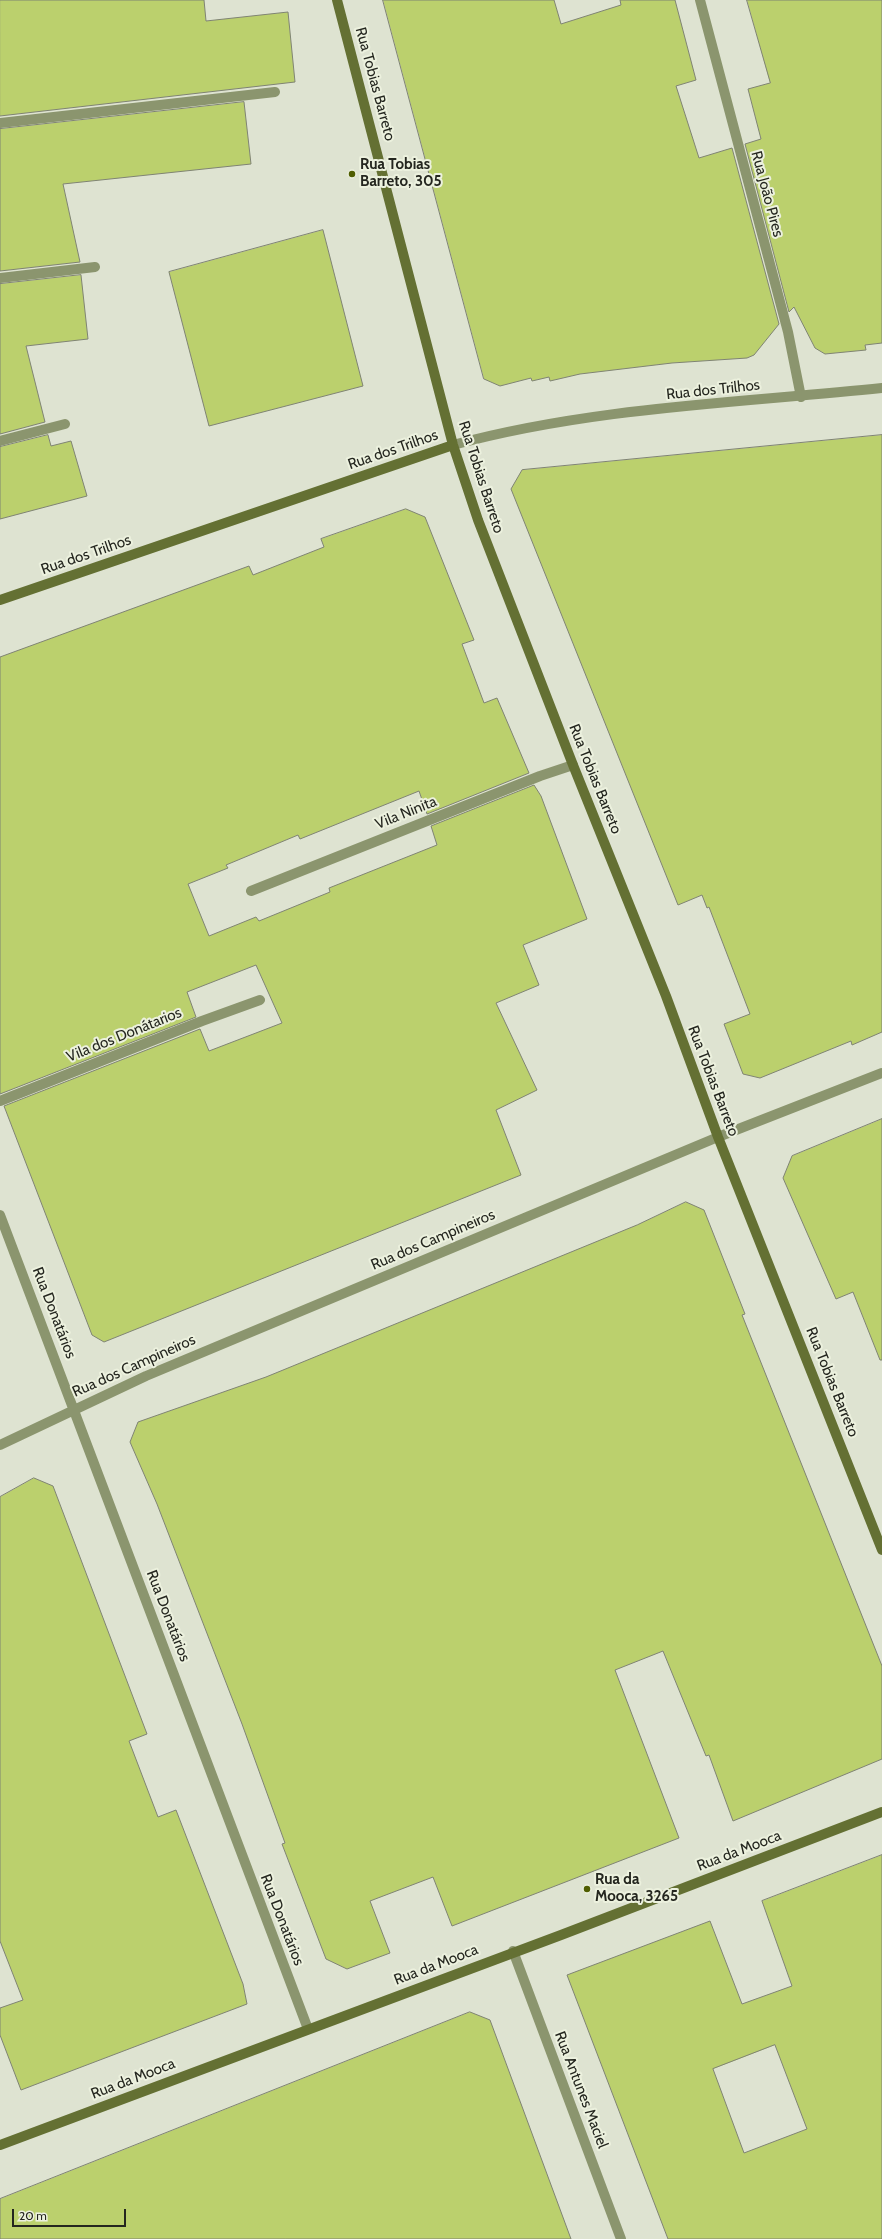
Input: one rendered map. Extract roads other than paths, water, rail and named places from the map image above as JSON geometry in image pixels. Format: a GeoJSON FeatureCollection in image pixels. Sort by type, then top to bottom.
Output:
{"type":"FeatureCollection","features":[{"type":"Feature","properties":{"kind":"main road","name":"Rua Tobias Barreto"},"geometry":{"type":"LineString","coordinates":[[337,0],[453,445],[478,520],[573,765],[666,996],[718,1137],[882,1550]]}},
{"type":"Feature","properties":{"kind":"main road","name":"Rua dos Trilhos"},"geometry":{"type":"LineString","coordinates":[[0,600],[453,445]]}},
{"type":"Feature","properties":{"kind":"main road","name":"Rua da Mooca"},"geometry":{"type":"LineString","coordinates":[[0,2145],[513,1951],[561,1935],[882,1812]]}},
{"type":"Feature","properties":{"kind":"street","name":"Rua João Pires"},"geometry":{"type":"LineString","coordinates":[[700,0],[788,332],[801,397]]}},
{"type":"Feature","properties":{"kind":"street"},"geometry":{"type":"LineString","coordinates":[[0,123],[275,92]]}},
{"type":"Feature","properties":{"kind":"street"},"geometry":{"type":"LineString","coordinates":[[0,278],[95,267]]}},
{"type":"Feature","properties":{"kind":"street","name":"Rua dos Trilhos"},"geometry":{"type":"LineString","coordinates":[[453,445],[495,434],[568,420],[882,388]]}},
{"type":"Feature","properties":{"kind":"street"},"geometry":{"type":"LineString","coordinates":[[0,441],[65,424]]}},
{"type":"Feature","properties":{"kind":"street","name":"Vila Ninita"},"geometry":{"type":"LineString","coordinates":[[251,891],[533,779],[573,765]]}},
{"type":"Feature","properties":{"kind":"street","name":"Vila dos Donátarios"},"geometry":{"type":"LineString","coordinates":[[0,1101],[202,1021],[260,1000]]}},
{"type":"Feature","properties":{"kind":"street","name":"Rua dos Campineiros"},"geometry":{"type":"LineString","coordinates":[[0,1445],[73,1408],[146,1376],[718,1137],[882,1073]]}},
{"type":"Feature","properties":{"kind":"street","name":"Rua Donatários"},"geometry":{"type":"LineString","coordinates":[[0,1215],[308,2029]]}},
{"type":"Feature","properties":{"kind":"street","name":"Rua Antunes Maciel"},"geometry":{"type":"LineString","coordinates":[[513,1951],[621,2239]]}},
{"type":"Feature","properties":{"kind":"place","name":"Rua Tobias Barreto, 305"},"geometry":{"type":"Point","coordinates":[352,174]}},
{"type":"Feature","properties":{"kind":"place","name":"Rua da Mooca, 3265"},"geometry":{"type":"Point","coordinates":[587,1889]}}]}
